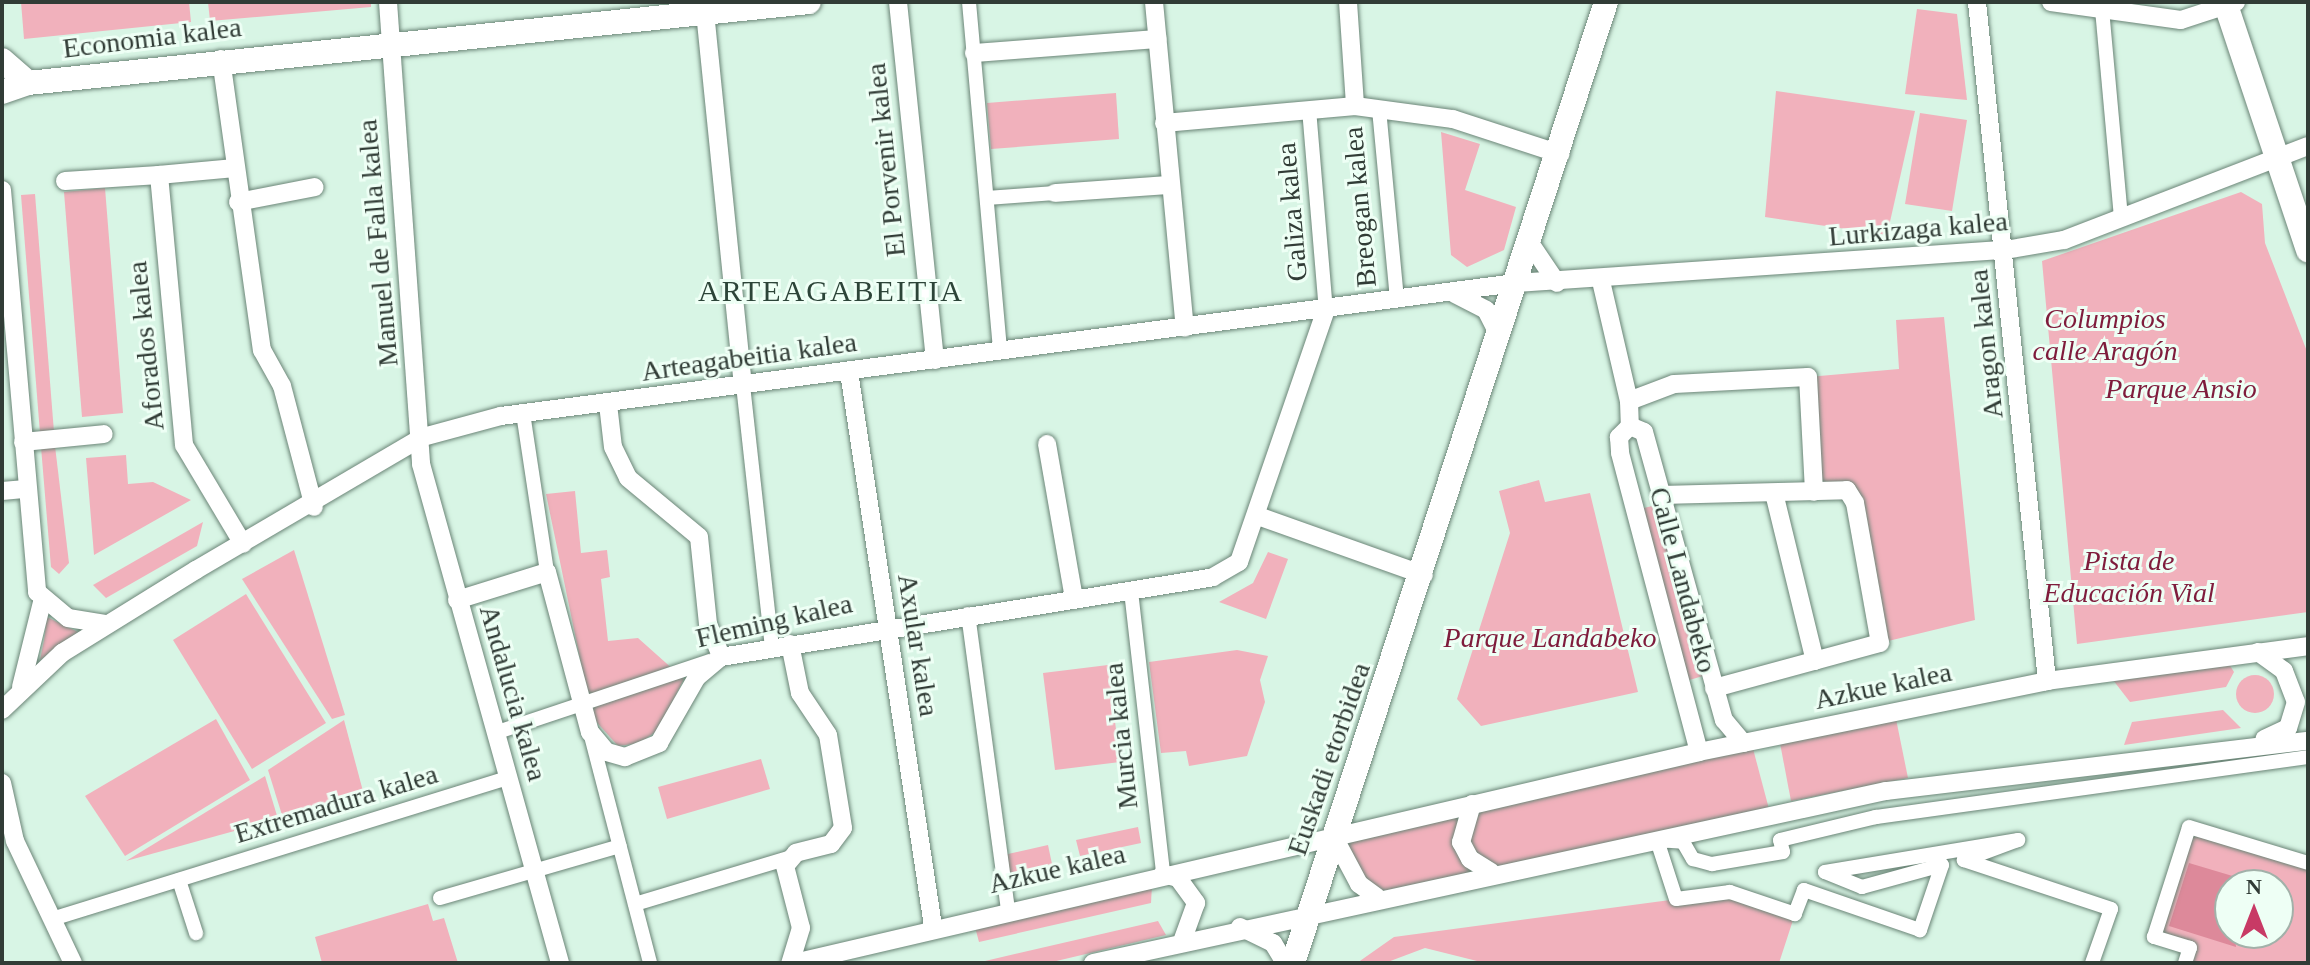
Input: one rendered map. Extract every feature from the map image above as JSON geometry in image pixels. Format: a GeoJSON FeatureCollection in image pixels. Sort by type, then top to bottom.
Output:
{"type":"FeatureCollection","features":[{"type":"Feature","properties":{"kind":"street","name":"Manuel de Falla kalea"},"geometry":{"type":"LineString","coordinates":[[388,2],[423,437]]}},
{"type":"Feature","properties":{"kind":"street","name":"Economia kalea"},"geometry":{"type":"LineString","coordinates":[[2,92],[28,83],[221,59],[712,8],[809,2]]}},
{"type":"Feature","properties":{"kind":"street","name":"El Porvenir kalea"},"geometry":{"type":"LineString","coordinates":[[898,2],[935,360]]}},
{"type":"Feature","properties":{"kind":"street"},"geometry":{"type":"LineString","coordinates":[[969,2],[1000,351]]}},
{"type":"Feature","properties":{"kind":"street"},"geometry":{"type":"LineString","coordinates":[[1154,2],[1185,328]]}},
{"type":"Feature","properties":{"kind":"street","name":"Breogan kalea"},"geometry":{"type":"LineString","coordinates":[[1348,2],[1355,106]]}},
{"type":"Feature","properties":{"kind":"street","name":"Euskadi etorbidea"},"geometry":{"type":"LineString","coordinates":[[1293,963],[1424,575],[1606,2]]}},
{"type":"Feature","properties":{"kind":"street","name":"Aragon kalea"},"geometry":{"type":"LineString","coordinates":[[1977,2],[2005,250],[2047,681]]}},
{"type":"Feature","properties":{"kind":"street"},"geometry":{"type":"LineString","coordinates":[[2051,2],[2181,20],[2229,3],[2277,158],[2306,239]]}},
{"type":"Feature","properties":{"kind":"street"},"geometry":{"type":"LineString","coordinates":[[635,904],[831,844],[843,828],[828,735],[800,693],[781,646],[743,385],[712,8]]}},
{"type":"Feature","properties":{"kind":"street"},"geometry":{"type":"LineString","coordinates":[[2102,9],[2121,218]]}},
{"type":"Feature","properties":{"kind":"street"},"geometry":{"type":"LineString","coordinates":[[974,53],[1157,39]]}},
{"type":"Feature","properties":{"kind":"street"},"geometry":{"type":"LineString","coordinates":[[221,59],[238,202],[262,350],[282,386],[314,507]]}},
{"type":"Feature","properties":{"kind":"street","name":"Economia kalea"},"geometry":{"type":"LineString","coordinates":[[2,60],[28,83]]}},
{"type":"Feature","properties":{"kind":"street"},"geometry":{"type":"LineString","coordinates":[[1164,123],[1355,106],[1453,119],[1560,154]]}},
{"type":"Feature","properties":{"kind":"street","name":"Galiza kalea"},"geometry":{"type":"LineString","coordinates":[[1309,109],[1326,310]]}},
{"type":"Feature","properties":{"kind":"street","name":"Breogan kalea"},"geometry":{"type":"LineString","coordinates":[[1379,109],[1397,300]]}},
{"type":"Feature","properties":{"kind":"street","name":"Lurkizaga kalea"},"geometry":{"type":"LineString","coordinates":[[1516,283],[1601,281],[2005,250],[2064,240],[2308,146]]}},
{"type":"Feature","properties":{"kind":"street"},"geometry":{"type":"LineString","coordinates":[[65,181],[234,168]]}},
{"type":"Feature","properties":{"kind":"street","name":"Aforados kalea"},"geometry":{"type":"LineString","coordinates":[[159,175],[184,445],[243,544]]}},
{"type":"Feature","properties":{"kind":"street"},"geometry":{"type":"LineString","coordinates":[[987,198],[1170,185]]}},
{"type":"Feature","properties":{"kind":"street"},"geometry":{"type":"LineString","coordinates":[[238,202],[315,187]]}},
{"type":"Feature","properties":{"kind":"street"},"geometry":{"type":"LineString","coordinates":[[2,190],[26,489],[42,602],[68,618],[107,624]]}},
{"type":"Feature","properties":{"kind":"street"},"geometry":{"type":"LineString","coordinates":[[1530,243],[1557,283]]}},
{"type":"Feature","properties":{"kind":"street","name":"Calle Landabeko"},"geometry":{"type":"LineString","coordinates":[[1601,281],[1629,401],[1630,426],[1619,437],[1620,453],[1699,752]]}},
{"type":"Feature","properties":{"kind":"street","name":"Arteagabeitia kalea"},"geometry":{"type":"LineString","coordinates":[[2,710],[21,687],[107,624],[243,544],[314,507],[423,437],[523,413],[1516,283]]}},
{"type":"Feature","properties":{"kind":"street"},"geometry":{"type":"LineString","coordinates":[[1448,293],[1472,298],[1500,337]]}},
{"type":"Feature","properties":{"kind":"street","name":"Fleming kalea"},"geometry":{"type":"LineString","coordinates":[[495,733],[583,708],[721,657],[887,625],[1213,577],[1239,562],[1258,516],[1326,310]]}},
{"type":"Feature","properties":{"kind":"street","name":"Axular kalea"},"geometry":{"type":"LineString","coordinates":[[849,372],[933,926]]}},
{"type":"Feature","properties":{"kind":"street"},"geometry":{"type":"LineString","coordinates":[[1629,401],[1674,384],[1808,377],[1814,492],[1661,495]]}},
{"type":"Feature","properties":{"kind":"street"},"geometry":{"type":"LineString","coordinates":[[590,732],[607,752],[646,754],[672,727],[697,677],[721,657],[708,624],[699,537],[628,478],[613,447],[608,404]]}},
{"type":"Feature","properties":{"kind":"street"},"geometry":{"type":"LineString","coordinates":[[523,413],[547,572],[620,846],[632,872],[635,904],[650,963]]}},
{"type":"Feature","properties":{"kind":"street","name":"Calle Landabeko"},"geometry":{"type":"LineString","coordinates":[[1630,426],[1644,432],[1724,720],[1743,743]]}},
{"type":"Feature","properties":{"kind":"street","name":"Aforados kalea"},"geometry":{"type":"LineString","coordinates":[[23,442],[104,434]]}},
{"type":"Feature","properties":{"kind":"street","name":"Andalucia kalea"},"geometry":{"type":"LineString","coordinates":[[423,437],[421,464],[560,963]]}},
{"type":"Feature","properties":{"kind":"street"},"geometry":{"type":"LineString","coordinates":[[1047,444],[1074,599]]}},
{"type":"Feature","properties":{"kind":"street"},"geometry":{"type":"LineString","coordinates":[[2,491],[26,489]]}},
{"type":"Feature","properties":{"kind":"street","name":"Calle Landabeko"},"geometry":{"type":"LineString","coordinates":[[1714,688],[1880,643],[1847,490],[1814,492]]}},
{"type":"Feature","properties":{"kind":"street"},"geometry":{"type":"LineString","coordinates":[[1774,493],[1815,661]]}},
{"type":"Feature","properties":{"kind":"street"},"geometry":{"type":"LineString","coordinates":[[1258,516],[1424,575]]}},
{"type":"Feature","properties":{"kind":"street"},"geometry":{"type":"LineString","coordinates":[[457,600],[547,572]]}},
{"type":"Feature","properties":{"kind":"street","name":"Murcia kalea"},"geometry":{"type":"LineString","coordinates":[[1131,591],[1163,874]]}},
{"type":"Feature","properties":{"kind":"street","name":"Arteagabeitia kalea"},"geometry":{"type":"LineString","coordinates":[[21,687],[42,602]]}},
{"type":"Feature","properties":{"kind":"street"},"geometry":{"type":"LineString","coordinates":[[968,614],[1008,908]]}},
{"type":"Feature","properties":{"kind":"street","name":"Azkue kalea"},"geometry":{"type":"LineString","coordinates":[[792,963],[1008,908],[1334,837],[1699,752],[2047,681],[2308,646]]}},
{"type":"Feature","properties":{"kind":"street"},"geometry":{"type":"LineString","coordinates":[[2246,744],[2288,728],[2296,702],[2284,671],[2258,652]]}},
{"type":"Feature","properties":{"kind":"street"},"geometry":{"type":"LineString","coordinates":[[1093,963],[1183,939],[1491,872],[1886,791],[2246,744],[2308,741]]}},
{"type":"Feature","properties":{"kind":"street"},"geometry":{"type":"LineString","coordinates":[[2092,963],[2111,909],[1964,860],[2018,840],[1825,872],[1862,887],[1942,865],[1920,930],[1804,890],[1795,914],[1730,892],[1676,899],[1657,840],[1683,842],[1693,859],[1712,864],[1783,852],[1780,840],[1876,817],[2308,757]]}},
{"type":"Feature","properties":{"kind":"street","name":"Extremadura kalea"},"geometry":{"type":"LineString","coordinates":[[52,919],[508,778]]}},
{"type":"Feature","properties":{"kind":"street"},"geometry":{"type":"LineString","coordinates":[[2,783],[15,841],[73,963]]}},
{"type":"Feature","properties":{"kind":"street"},"geometry":{"type":"LineString","coordinates":[[1472,804],[1461,842],[1470,859],[1491,872]]}},
{"type":"Feature","properties":{"kind":"street"},"geometry":{"type":"LineString","coordinates":[[2185,963],[2190,948],[2154,937],[2189,827],[2308,863]]}},
{"type":"Feature","properties":{"kind":"street"},"geometry":{"type":"LineString","coordinates":[[1334,837],[1359,884],[1377,897]]}},
{"type":"Feature","properties":{"kind":"street"},"geometry":{"type":"LineString","coordinates":[[440,898],[620,846]]}},
{"type":"Feature","properties":{"kind":"street"},"geometry":{"type":"LineString","coordinates":[[788,858],[786,877],[801,928],[792,963]]}},
{"type":"Feature","properties":{"kind":"street"},"geometry":{"type":"LineString","coordinates":[[1163,874],[1178,878],[1196,903],[1183,939]]}},
{"type":"Feature","properties":{"kind":"street"},"geometry":{"type":"LineString","coordinates":[[179,880],[196,933]]}},
{"type":"Feature","properties":{"kind":"street"},"geometry":{"type":"LineString","coordinates":[[1240,927],[1273,943],[1285,963]]}},
{"type":"Feature","properties":{"kind":"green space"},"geometry":{"type":"Polygon","coordinates":[[[21,2],[189,2],[191,22],[24,39],[21,2]]]}},
{"type":"Feature","properties":{"kind":"green space"},"geometry":{"type":"Polygon","coordinates":[[[208,2],[371,2],[371,7],[210,21],[208,2]]]}},
{"type":"Feature","properties":{"kind":"green space"},"geometry":{"type":"Polygon","coordinates":[[[1917,9],[1957,14],[1967,100],[1905,94],[1917,9]]]}},
{"type":"Feature","properties":{"kind":"green space"},"geometry":{"type":"Polygon","coordinates":[[[1776,91],[1915,111],[1887,235],[1765,217],[1776,91]]]}},
{"type":"Feature","properties":{"kind":"green space"},"geometry":{"type":"Polygon","coordinates":[[[1116,93],[1119,139],[991,149],[987,103],[1116,93]]]}},
{"type":"Feature","properties":{"kind":"green space"},"geometry":{"type":"Polygon","coordinates":[[[1920,113],[1967,120],[1952,211],[1905,204],[1920,113]]]}},
{"type":"Feature","properties":{"kind":"green space"},"geometry":{"type":"Polygon","coordinates":[[[1441,132],[1480,144],[1465,190],[1516,207],[1504,250],[1467,267],[1451,255],[1441,132]]]}},
{"type":"Feature","properties":{"kind":"green space"},"geometry":{"type":"Polygon","coordinates":[[[105,188],[123,413],[82,417],[64,192],[105,188]]]}},
{"type":"Feature","properties":{"kind":"green space","name":"Parque Ansio"},"geometry":{"type":"Polygon","coordinates":[[[2241,192],[2262,204],[2265,243],[2308,354],[2308,612],[2077,644],[2042,261],[2241,192]]]}},
{"type":"Feature","properties":{"kind":"green space"},"geometry":{"type":"Polygon","coordinates":[[[35,194],[54,432],[40,433],[21,195],[35,194]]]}},
{"type":"Feature","properties":{"kind":"green space"},"geometry":{"type":"Polygon","coordinates":[[[1944,317],[1975,620],[1880,643],[1846,490],[1814,492],[1808,377],[1899,369],[1896,320],[1944,317]]]}},
{"type":"Feature","properties":{"kind":"green space"},"geometry":{"type":"Polygon","coordinates":[[[55,446],[69,563],[59,574],[51,567],[41,447],[55,446]]]}},
{"type":"Feature","properties":{"kind":"green space"},"geometry":{"type":"Polygon","coordinates":[[[126,455],[128,484],[153,482],[191,500],[94,555],[86,458],[126,455]]]}},
{"type":"Feature","properties":{"kind":"green space","name":"Parque Landabeko"},"geometry":{"type":"Polygon","coordinates":[[[1539,480],[1545,502],[1590,493],[1638,692],[1481,726],[1457,699],[1510,533],[1499,491],[1539,480]]]}},
{"type":"Feature","properties":{"kind":"green space"},"geometry":{"type":"Polygon","coordinates":[[[575,491],[581,553],[607,550],[610,577],[601,579],[608,641],[638,638],[684,679],[658,730],[640,743],[618,746],[592,717],[546,494],[575,491]]]}},
{"type":"Feature","properties":{"kind":"green space"},"geometry":{"type":"Polygon","coordinates":[[[1660,504],[1706,675],[1683,682],[1636,510],[1660,504]]]}},
{"type":"Feature","properties":{"kind":"green space"},"geometry":{"type":"Polygon","coordinates":[[[203,522],[197,546],[106,598],[93,585],[203,522]]]}},
{"type":"Feature","properties":{"kind":"green space"},"geometry":{"type":"Polygon","coordinates":[[[294,550],[345,715],[332,719],[242,579],[294,550]]]}},
{"type":"Feature","properties":{"kind":"green space"},"geometry":{"type":"Polygon","coordinates":[[[1268,552],[1288,559],[1266,619],[1219,602],[1253,583],[1268,552]]]}},
{"type":"Feature","properties":{"kind":"green space"},"geometry":{"type":"Polygon","coordinates":[[[246,594],[326,723],[252,769],[173,640],[246,594]]]}},
{"type":"Feature","properties":{"kind":"green space"},"geometry":{"type":"Polygon","coordinates":[[[47,617],[78,632],[40,660],[44,640],[47,617]]]}},
{"type":"Feature","properties":{"kind":"green space"},"geometry":{"type":"Polygon","coordinates":[[[1237,650],[1268,656],[1260,680],[1265,702],[1247,756],[1189,766],[1186,751],[1161,753],[1149,662],[1237,650]]]}},
{"type":"Feature","properties":{"kind":"green space"},"geometry":{"type":"Polygon","coordinates":[[[2229,664],[2234,672],[2226,687],[2130,702],[2113,680],[2229,664]]]}},
{"type":"Feature","properties":{"kind":"green space"},"geometry":{"type":"Polygon","coordinates":[[[1108,665],[1120,762],[1055,770],[1043,673],[1108,665]]]}},
{"type":"Feature","properties":{"kind":"green space"},"geometry":{"type":"Polygon","coordinates":[[[2255,675],[2269,680],[2274,694],[2269,708],[2255,713],[2241,708],[2236,694],[2241,680],[2255,675]]]}},
{"type":"Feature","properties":{"kind":"green space"},"geometry":{"type":"Polygon","coordinates":[[[2223,710],[2241,728],[2124,745],[2132,722],[2223,710]]]}},
{"type":"Feature","properties":{"kind":"green space"},"geometry":{"type":"Polygon","coordinates":[[[216,719],[250,780],[125,856],[85,796],[216,719]]]}},
{"type":"Feature","properties":{"kind":"green space"},"geometry":{"type":"Polygon","coordinates":[[[1896,719],[1908,778],[1791,801],[1780,743],[1896,719]]]}},
{"type":"Feature","properties":{"kind":"green space"},"geometry":{"type":"Polygon","coordinates":[[[344,720],[364,795],[282,815],[268,770],[344,720]]]}},
{"type":"Feature","properties":{"kind":"green space"},"geometry":{"type":"Polygon","coordinates":[[[1752,745],[1769,809],[1492,869],[1473,857],[1466,839],[1476,808],[1752,745]]]}},
{"type":"Feature","properties":{"kind":"green space"},"geometry":{"type":"Polygon","coordinates":[[[761,759],[770,789],[667,819],[658,787],[761,759]]]}},
{"type":"Feature","properties":{"kind":"green space"},"geometry":{"type":"Polygon","coordinates":[[[265,776],[278,819],[126,861],[265,776]]]}},
{"type":"Feature","properties":{"kind":"green space"},"geometry":{"type":"Polygon","coordinates":[[[1463,811],[1477,871],[1383,891],[1362,883],[1341,840],[1463,811]]]}},
{"type":"Feature","properties":{"kind":"green space"},"geometry":{"type":"Polygon","coordinates":[[[1138,827],[1141,843],[1080,856],[1076,840],[1138,827]]]}},
{"type":"Feature","properties":{"kind":"green space"},"geometry":{"type":"Polygon","coordinates":[[[2189,827],[2308,863],[2308,963],[2185,963],[2190,948],[2154,937],[2189,827]]]}},
{"type":"Feature","properties":{"kind":"green space"},"geometry":{"type":"Polygon","coordinates":[[[1048,845],[1052,864],[1000,876],[995,857],[1048,845]]]}},
{"type":"Feature","properties":{"kind":"green space"},"geometry":{"type":"Polygon","coordinates":[[[1152,885],[1151,903],[979,942],[975,927],[1152,885]]]}},
{"type":"Feature","properties":{"kind":"green space"},"geometry":{"type":"Polygon","coordinates":[[[1730,892],[1795,914],[1779,963],[1485,963],[1425,948],[1385,963],[1357,963],[1394,937],[1730,892]]]}},
{"type":"Feature","properties":{"kind":"green space"},"geometry":{"type":"Polygon","coordinates":[[[428,904],[433,921],[444,918],[458,963],[322,963],[315,937],[428,904]]]}},
{"type":"Feature","properties":{"kind":"green space"},"geometry":{"type":"Polygon","coordinates":[[[1158,921],[1166,935],[1048,963],[985,961],[1158,921]]]}},
{"type":"Feature","properties":{"kind":"shaded area"},"geometry":{"type":"Polygon","coordinates":[[[2189,863],[2214,870],[2214,940],[2169,926],[2189,863]]]}},
{"type":"Feature","properties":{"kind":"district","name":"ARTEAGABEITIA"},"geometry":{"type":"Point","coordinates":[831,291]}},
{"type":"Feature","properties":{"kind":"park label","name":"Columpios calle Aragón"},"geometry":{"type":"Point","coordinates":[2105,335]}},
{"type":"Feature","properties":{"kind":"park label","name":"Pista de Educación Vial"},"geometry":{"type":"Point","coordinates":[2129,577]}}]}
